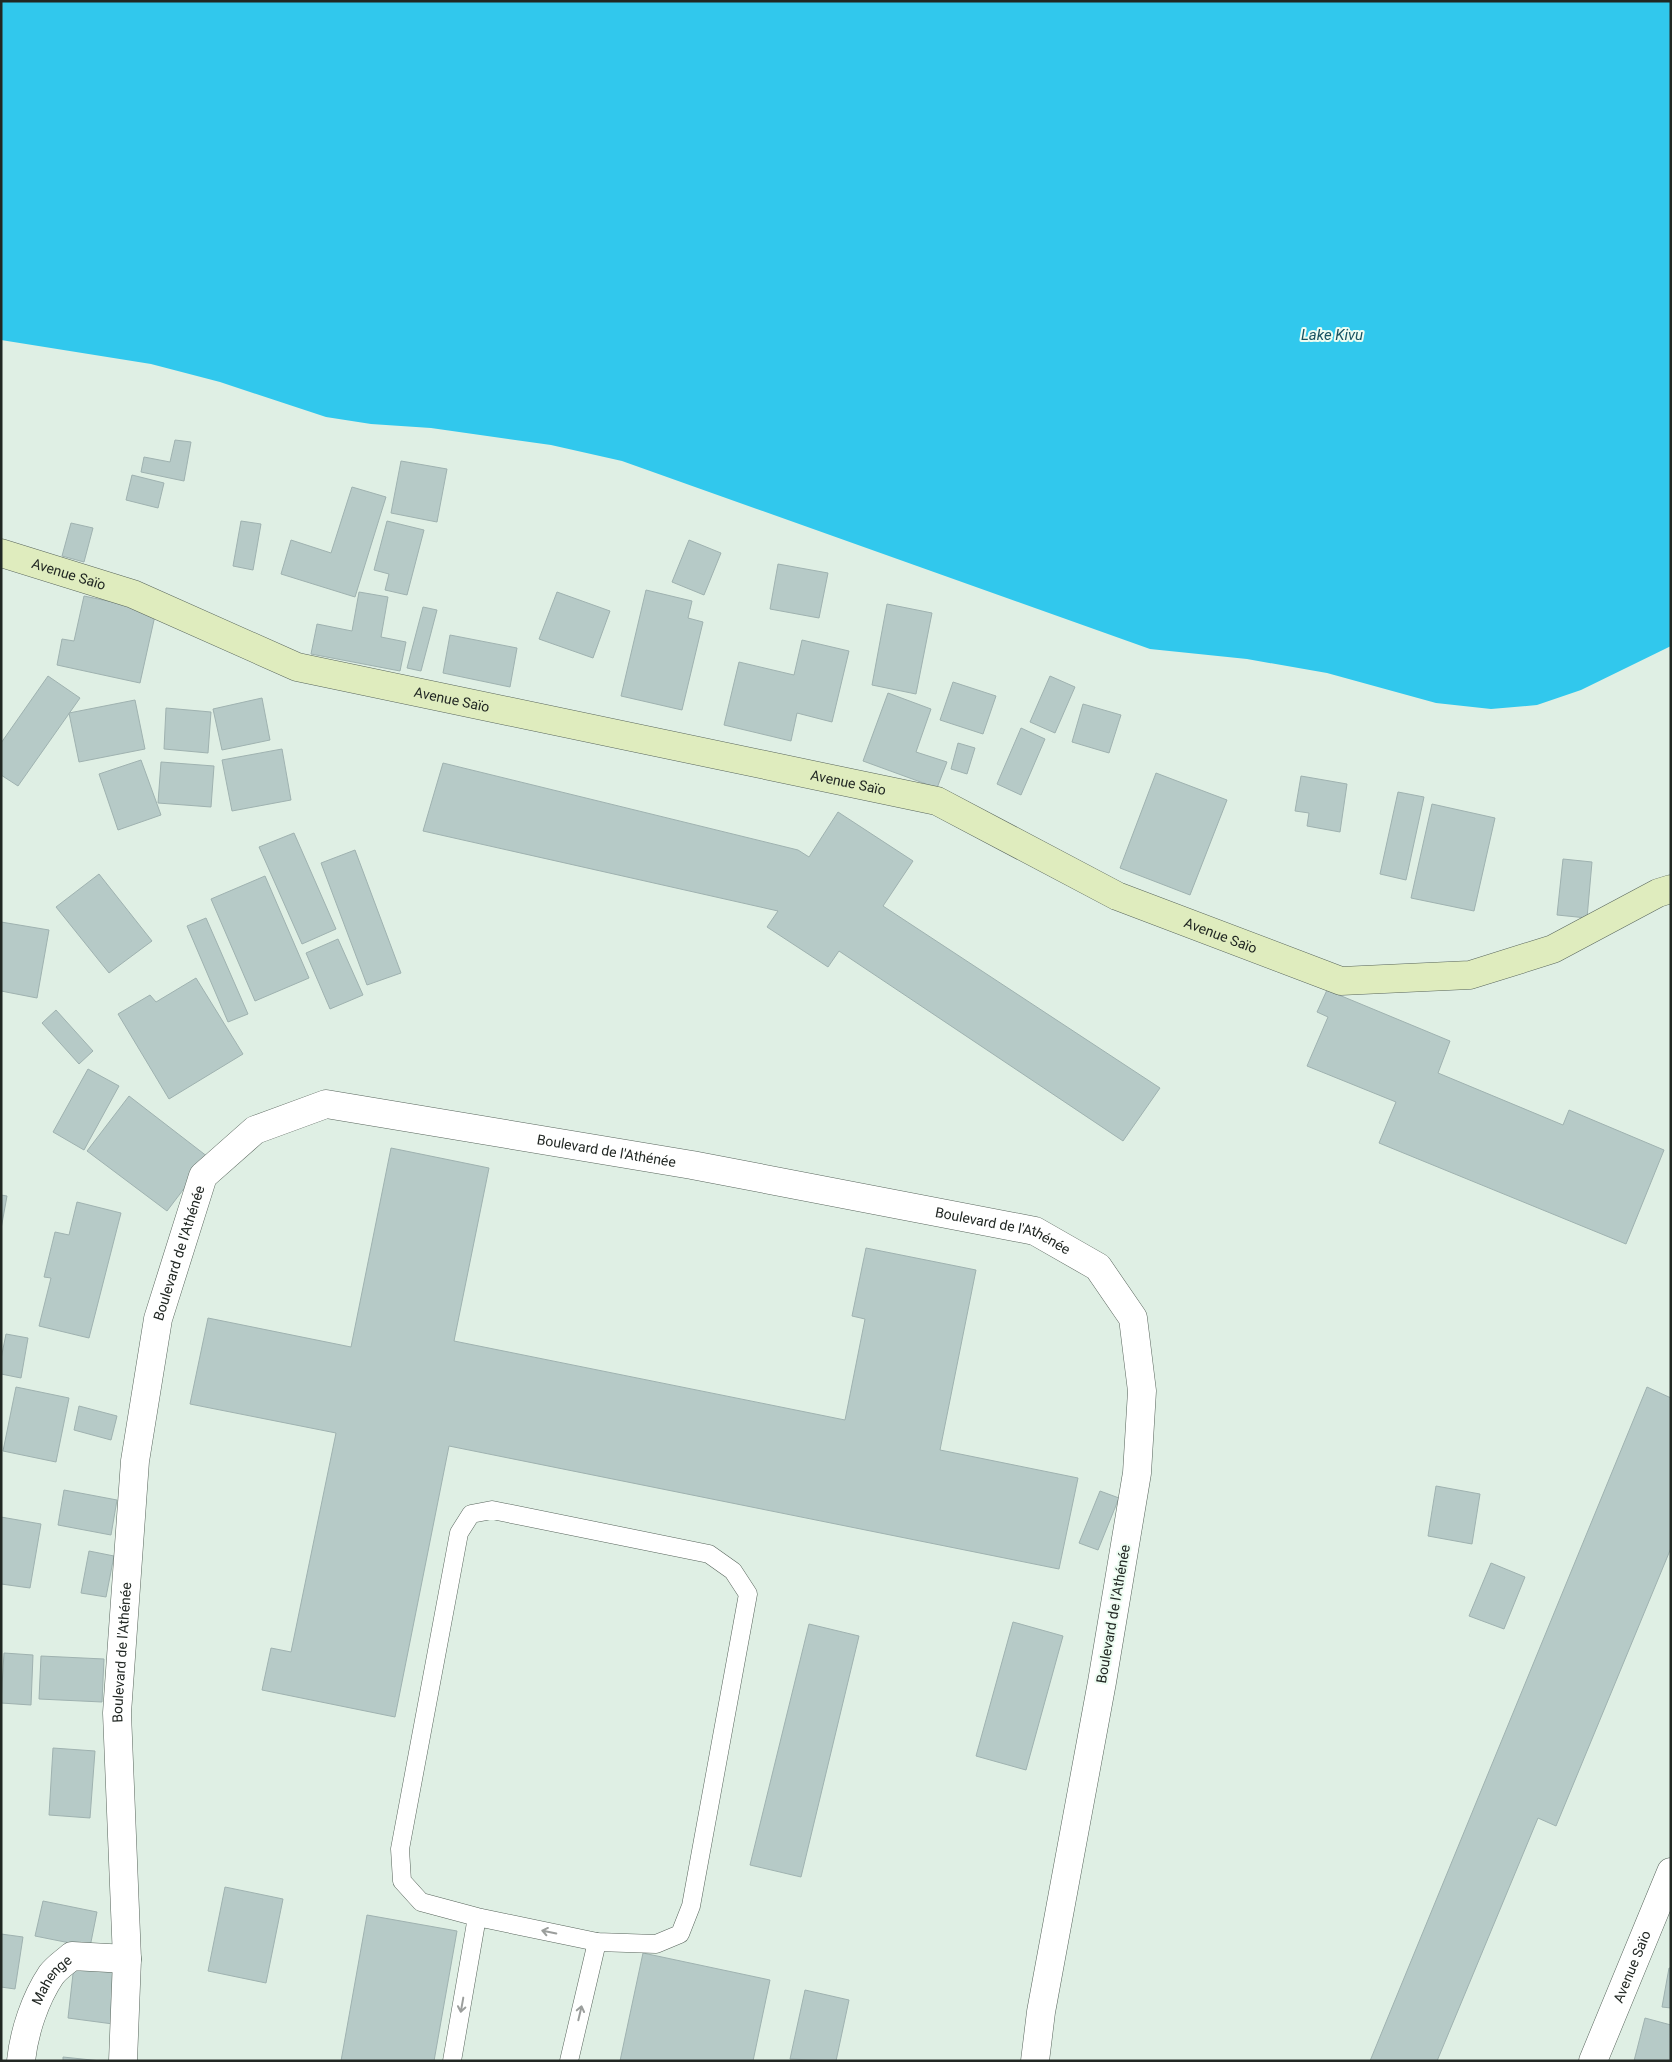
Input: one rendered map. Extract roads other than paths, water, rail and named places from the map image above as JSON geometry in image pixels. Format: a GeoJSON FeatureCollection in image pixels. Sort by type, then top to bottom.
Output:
{"type":"FeatureCollection","features":[{"type":"Feature","properties":{"kind":"street","name":"Avenue Saïo"},"geometry":{"type":"LineString","coordinates":[[1,553],[133,594],[297,667],[937,801],[1116,896],[1341,981],[1470,974],[1552,949],[1658,894],[1671,890]]}},
{"type":"Feature","properties":{"kind":"street","name":"Boulevard de l'Athénée"},"geometry":{"type":"LineString","coordinates":[[124,2061],[127,1959],[117,1713],[135,1461],[158,1320],[203,1176],[255,1130],[326,1104],[692,1165],[1035,1231],[1098,1267],[1133,1318],[1142,1391],[1137,1473],[1102,1682],[1041,2012],[1035,2061]]}},
{"type":"Feature","properties":{"kind":"street","name":"Avenue Saïo"},"geometry":{"type":"LineString","coordinates":[[1593,2061],[1671,1872]]}},
{"type":"Feature","properties":{"kind":"street","name":"Mahenge"},"geometry":{"type":"LineString","coordinates":[[21,2061],[22,2046],[36,2003],[52,1973],[72,1956],[127,1959]]}},
{"type":"Feature","properties":{"kind":"lane"},"geometry":{"type":"LineString","coordinates":[[492,1510],[709,1554],[733,1571],[748,1594],[691,1906],[680,1934],[656,1944],[596,1942],[477,1917],[421,1902],[402,1881],[400,1849],[459,1533],[471,1514],[492,1510]]}},
{"type":"Feature","properties":{"kind":"lane"},"geometry":{"type":"LineString","coordinates":[[452,2061],[477,1917]]}},
{"type":"Feature","properties":{"kind":"lane"},"geometry":{"type":"LineString","coordinates":[[569,2061],[596,1942]]}},
{"type":"Feature","properties":{"kind":"water","name":"Lake Kivu"},"geometry":{"type":"Polygon","coordinates":[[[1,1],[1671,1],[1671,646],[1581,690],[1537,705],[1491,709],[1436,703],[1327,673],[1247,659],[1150,649],[622,461],[551,445],[431,428],[371,424],[326,417],[220,382],[151,364],[1,340],[1,1]]]}}]}
